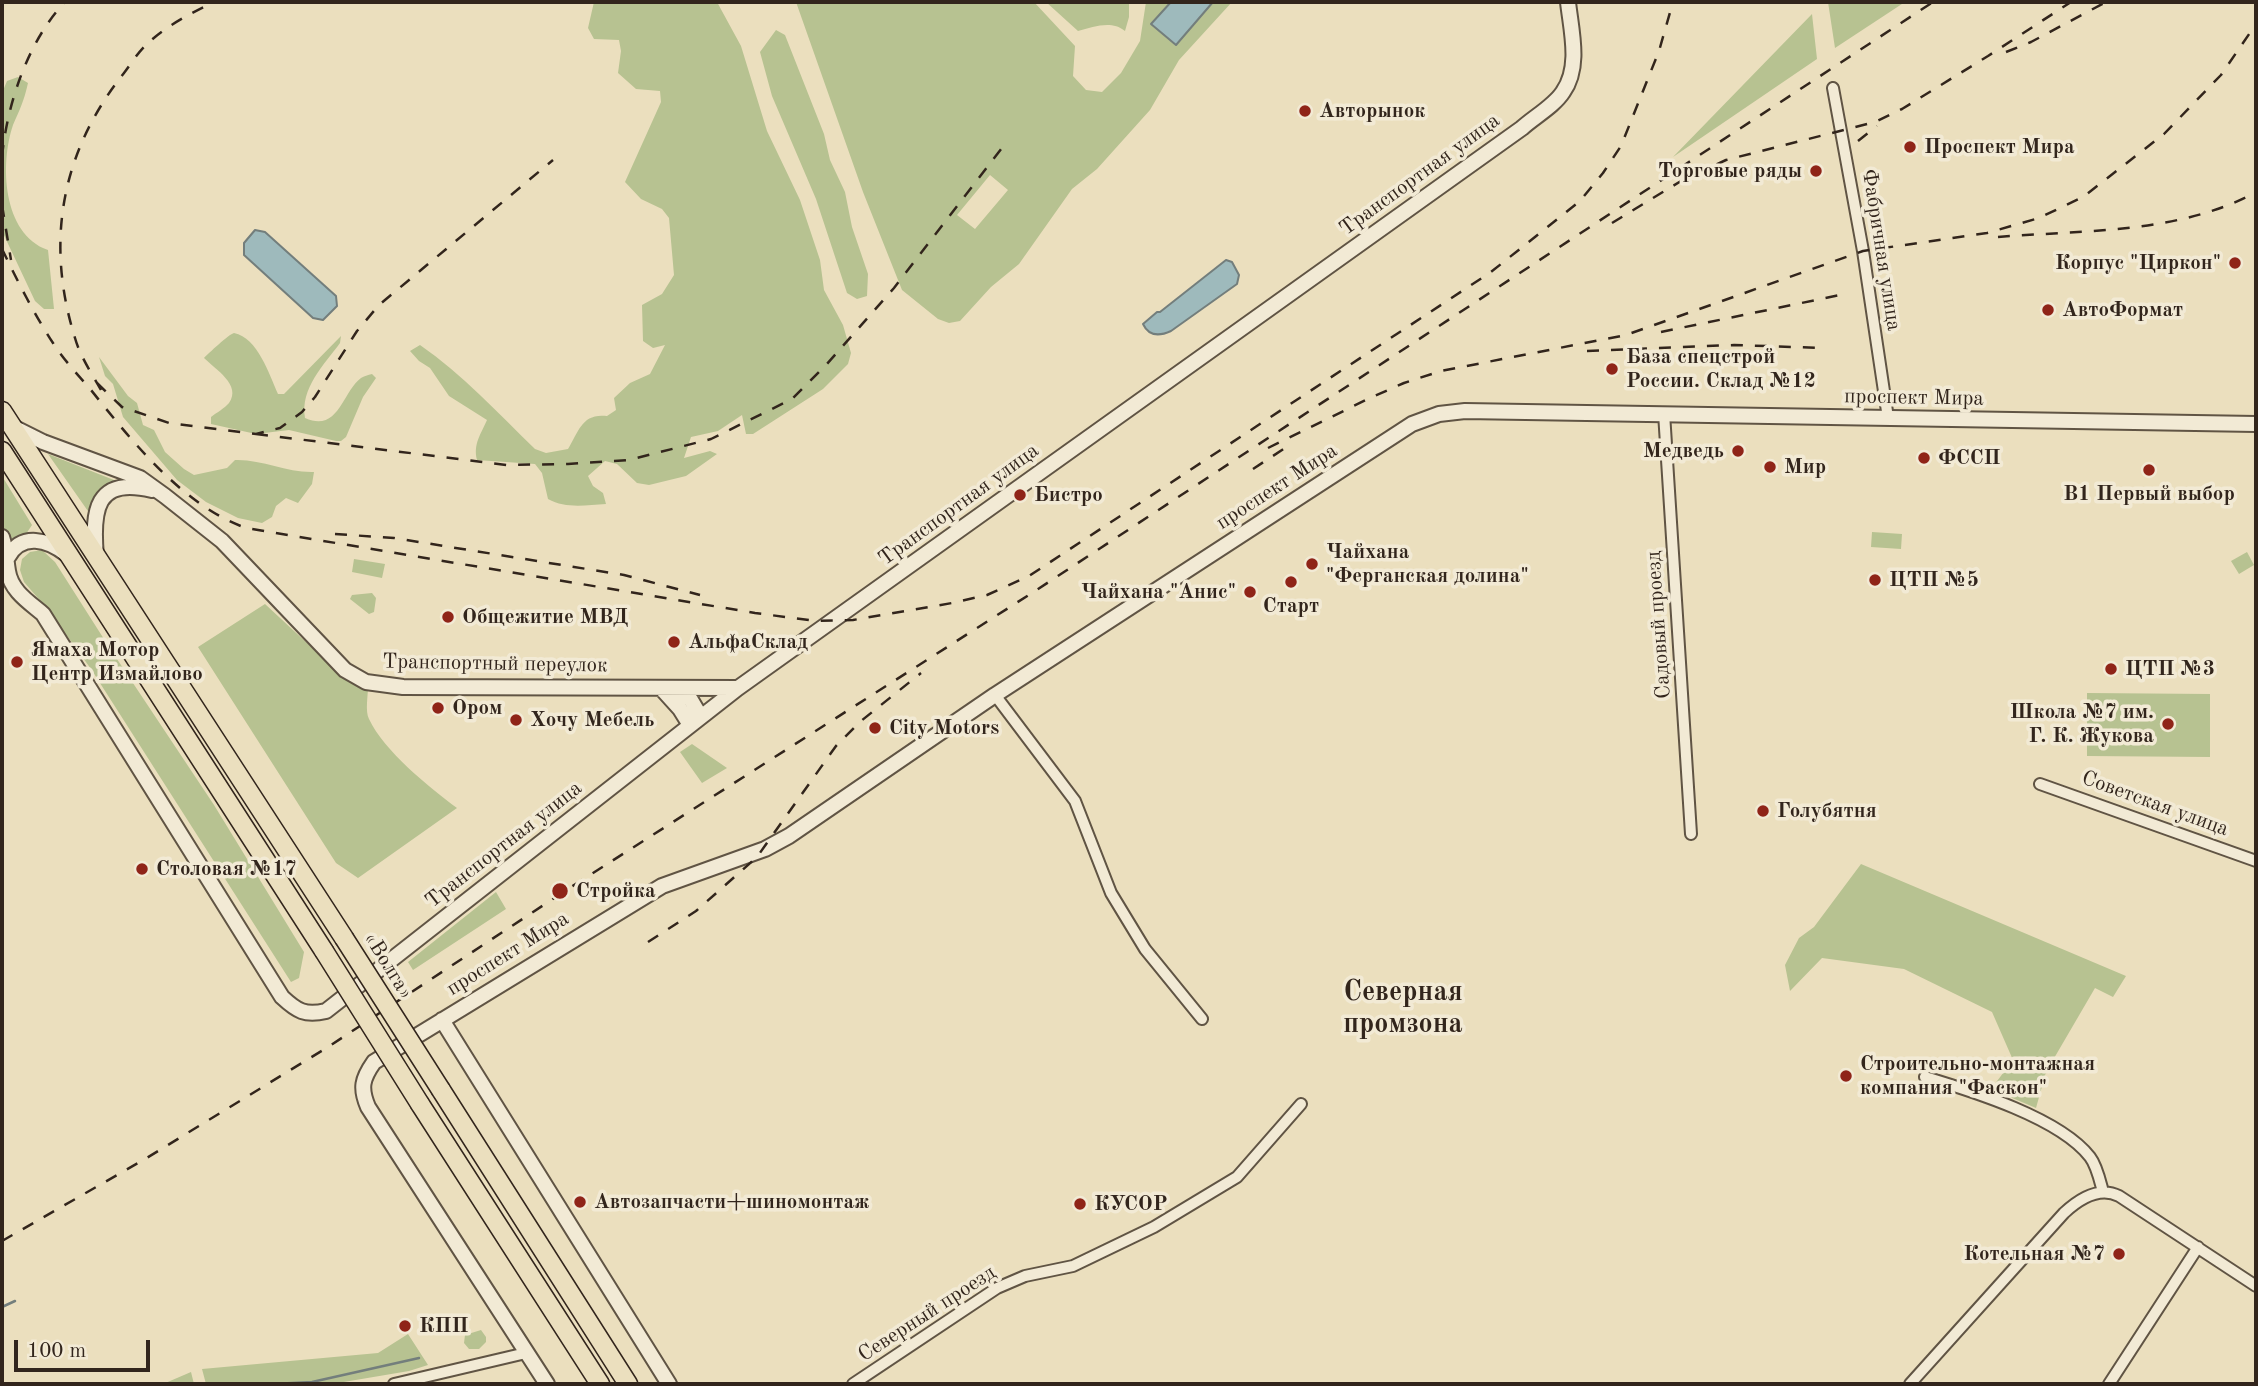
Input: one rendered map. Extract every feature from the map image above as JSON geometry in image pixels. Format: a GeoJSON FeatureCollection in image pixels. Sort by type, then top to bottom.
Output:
{"type":"FeatureCollection","features":[{"type":"Feature","properties":{"kind":"highway","name":"«Волга»"},"geometry":{"type":"LineString","coordinates":[[7,418],[628,1384]]}},
{"type":"Feature","properties":{"kind":"highway"},"geometry":{"type":"LineString","coordinates":[[2,451],[600,1384]]}},
{"type":"Feature","properties":{"kind":"street","name":"Транспортная улица"},"geometry":{"type":"LineString","coordinates":[[8,557],[8,572],[13,586],[43,614],[282,997],[297,1011],[312,1015],[326,1011],[738,688],[1522,128],[1563,93],[1572,74],[1568,2]]}},
{"type":"Feature","properties":{"kind":"street","name":"Фабричная улица"},"geometry":{"type":"LineString","coordinates":[[1833,88],[1863,251],[1888,418]]}},
{"type":"Feature","properties":{"kind":"street","name":"проспект Мира"},"geometry":{"type":"LineString","coordinates":[[526,1353],[368,1107],[363,1095],[363,1080],[374,1062],[662,886],[765,849],[789,836],[995,695],[1412,424],[1439,414],[1465,411],[2256,424]]}},
{"type":"Feature","properties":{"kind":"street","name":"Садовый проезд"},"geometry":{"type":"LineString","coordinates":[[1664,413],[1691,834]]}},
{"type":"Feature","properties":{"kind":"street","name":"Транспортный переулок"},"geometry":{"type":"LineString","coordinates":[[7,418],[43,442],[140,478],[160,492],[222,541],[345,670],[366,682],[403,687],[738,688]]}},
{"type":"Feature","properties":{"kind":"street"},"geometry":{"type":"LineString","coordinates":[[96,558],[93,526],[101,499],[116,489],[126,487],[137,486],[160,492]]}},
{"type":"Feature","properties":{"kind":"street"},"geometry":{"type":"LineString","coordinates":[[2,537],[8,557]]}},
{"type":"Feature","properties":{"kind":"street"},"geometry":{"type":"LineString","coordinates":[[8,557],[13,548],[23,542],[36,540],[54,545],[69,558]]}},
{"type":"Feature","properties":{"kind":"street"},"geometry":{"type":"LineString","coordinates":[[661,688],[695,721]]}},
{"type":"Feature","properties":{"kind":"street"},"geometry":{"type":"LineString","coordinates":[[680,689],[691,700],[695,721]]}},
{"type":"Feature","properties":{"kind":"street"},"geometry":{"type":"LineString","coordinates":[[995,695],[1075,801],[1111,893],[1144,949],[1202,1019]]}},
{"type":"Feature","properties":{"kind":"street","name":"Советская улица"},"geometry":{"type":"LineString","coordinates":[[2040,784],[2256,861]]}},
{"type":"Feature","properties":{"kind":"street"},"geometry":{"type":"LineString","coordinates":[[442,1020],[669,1384]]}},
{"type":"Feature","properties":{"kind":"street"},"geometry":{"type":"LineString","coordinates":[[1925,1077],[2031,1114],[2075,1142],[2092,1158],[2104,1192]]}},
{"type":"Feature","properties":{"kind":"street","name":"Северный проезд"},"geometry":{"type":"LineString","coordinates":[[853,1384],[997,1288],[1025,1276],[1073,1266],[1154,1227],[1237,1177],[1301,1104]]}},
{"type":"Feature","properties":{"kind":"street"},"geometry":{"type":"LineString","coordinates":[[1910,1384],[2063,1213],[2077,1201],[2104,1192],[2119,1196],[2256,1286]]}},
{"type":"Feature","properties":{"kind":"street"},"geometry":{"type":"LineString","coordinates":[[2109,1384],[2198,1247]]}},
{"type":"Feature","properties":{"kind":"street"},"geometry":{"type":"LineString","coordinates":[[394,1384],[526,1353],[547,1384]]}},
{"type":"Feature","properties":{"kind":"green space"},"geometry":{"type":"Polygon","coordinates":[[[594,2],[717,2],[741,46],[767,131],[800,200],[820,260],[824,290],[843,325],[851,353],[848,364],[823,389],[753,434],[746,434],[742,415],[718,431],[691,437],[684,458],[710,451],[717,454],[686,476],[649,485],[637,483],[617,464],[605,461],[588,476],[593,486],[603,493],[606,504],[576,506],[548,499],[542,473],[535,464],[477,460],[477,444],[487,420],[449,396],[430,368],[410,351],[420,345],[436,357],[480,395],[535,449],[546,453],[568,449],[587,420],[607,416],[616,410],[614,398],[630,383],[650,374],[665,345],[653,348],[643,341],[642,305],[662,294],[674,275],[669,218],[662,209],[641,199],[625,182],[661,102],[660,91],[636,89],[618,73],[621,51],[619,40],[594,39],[588,28],[594,2]]]}},
{"type":"Feature","properties":{"kind":"green space"},"geometry":{"type":"Polygon","coordinates":[[[796,2],[1034,2],[1075,46],[1073,76],[1086,90],[1102,92],[1121,73],[1140,41],[1146,2],[1171,2],[1152,24],[1176,45],[1213,2],[1232,2],[1179,60],[1150,110],[1097,169],[1072,189],[1019,264],[991,287],[960,321],[949,323],[938,319],[902,290],[863,192],[796,2]],[[990,175],[957,215],[975,229],[1008,190],[990,175]]]}},
{"type":"Feature","properties":{"kind":"green space"},"geometry":{"type":"Polygon","coordinates":[[[1046,2],[1129,4],[1129,17],[1125,31],[1108,25],[1078,31],[1046,2]]]}},
{"type":"Feature","properties":{"kind":"green space"},"geometry":{"type":"Polygon","coordinates":[[[1828,2],[1905,2],[1835,48],[1828,2]]]}},
{"type":"Feature","properties":{"kind":"green space"},"geometry":{"type":"Polygon","coordinates":[[[1812,14],[1817,59],[1673,157],[1812,14]]]}},
{"type":"Feature","properties":{"kind":"green space"},"geometry":{"type":"Polygon","coordinates":[[[776,30],[785,35],[824,134],[830,160],[845,192],[852,227],[868,274],[867,296],[857,299],[847,293],[816,199],[772,96],[760,52],[776,30]]]}},
{"type":"Feature","properties":{"kind":"green space"},"geometry":{"type":"Polygon","coordinates":[[[18,77],[28,83],[9,141],[6,177],[8,196],[21,229],[33,242],[48,250],[54,309],[44,309],[35,301],[2,231],[2,93],[7,81],[18,77]]]}},
{"type":"Feature","properties":{"kind":"green space"},"geometry":{"type":"Polygon","coordinates":[[[234,333],[242,336],[256,349],[278,394],[284,394],[341,336],[340,343],[310,387],[304,407],[305,418],[325,420],[333,416],[362,377],[372,374],[376,378],[363,397],[346,437],[336,441],[289,430],[256,434],[211,424],[211,417],[229,403],[232,390],[226,378],[204,358],[234,333]]]}},
{"type":"Feature","properties":{"kind":"green space"},"geometry":{"type":"Polygon","coordinates":[[[99,357],[128,396],[137,403],[143,425],[154,430],[165,452],[194,475],[227,468],[235,460],[245,460],[314,472],[312,484],[298,503],[286,498],[276,506],[272,517],[262,523],[238,518],[206,502],[177,480],[123,417],[113,384],[105,376],[99,357]]]}},
{"type":"Feature","properties":{"kind":"green space"},"geometry":{"type":"Polygon","coordinates":[[[48,454],[119,482],[90,514],[48,454]]]}},
{"type":"Feature","properties":{"kind":"green space"},"geometry":{"type":"Polygon","coordinates":[[[2,476],[32,525],[24,537],[8,545],[2,526],[2,476]]]}},
{"type":"Feature","properties":{"kind":"green space"},"geometry":{"type":"Polygon","coordinates":[[[1872,532],[1902,534],[1901,549],[1871,547],[1872,532]]]}},
{"type":"Feature","properties":{"kind":"green space"},"geometry":{"type":"Polygon","coordinates":[[[42,550],[55,562],[214,805],[304,952],[299,978],[291,982],[91,669],[49,611],[24,582],[20,570],[22,559],[30,552],[42,550]]]}},
{"type":"Feature","properties":{"kind":"green space"},"geometry":{"type":"Polygon","coordinates":[[[2247,552],[2254,565],[2239,574],[2231,561],[2247,552]]]}},
{"type":"Feature","properties":{"kind":"green space"},"geometry":{"type":"Polygon","coordinates":[[[354,559],[385,564],[382,578],[352,572],[354,559]]]}},
{"type":"Feature","properties":{"kind":"green space"},"geometry":{"type":"Polygon","coordinates":[[[372,593],[376,598],[374,612],[369,614],[350,599],[352,595],[372,593]]]}},
{"type":"Feature","properties":{"kind":"green space"},"geometry":{"type":"Polygon","coordinates":[[[265,604],[337,671],[368,687],[368,716],[376,731],[408,768],[457,808],[358,878],[336,863],[198,647],[265,604]]]}},
{"type":"Feature","properties":{"kind":"green space"},"geometry":{"type":"Polygon","coordinates":[[[2087,693],[2210,694],[2210,757],[2087,756],[2087,693]]]}},
{"type":"Feature","properties":{"kind":"green space"},"geometry":{"type":"Polygon","coordinates":[[[692,744],[727,768],[702,783],[680,752],[692,744]]]}},
{"type":"Feature","properties":{"kind":"green space"},"geometry":{"type":"Polygon","coordinates":[[[1861,864],[2126,976],[2113,997],[2095,988],[2046,1072],[2036,1108],[1991,1089],[2013,1060],[1992,1012],[1904,969],[1822,958],[1790,991],[1785,965],[1799,938],[1814,927],[1861,864]]]}},
{"type":"Feature","properties":{"kind":"green space"},"geometry":{"type":"Polygon","coordinates":[[[496,892],[506,909],[413,970],[408,962],[496,892]]]}},
{"type":"Feature","properties":{"kind":"green space"},"geometry":{"type":"Polygon","coordinates":[[[481,1330],[486,1342],[479,1349],[469,1349],[464,1343],[465,1335],[481,1330]]]}},
{"type":"Feature","properties":{"kind":"green space"},"geometry":{"type":"Polygon","coordinates":[[[408,1334],[428,1365],[409,1371],[332,1384],[206,1384],[202,1369],[378,1353],[408,1334]]]}},
{"type":"Feature","properties":{"kind":"green space"},"geometry":{"type":"Polygon","coordinates":[[[191,1372],[194,1384],[163,1384],[191,1372]]]}},
{"type":"Feature","properties":{"kind":"water"},"geometry":{"type":"Polygon","coordinates":[[[1171,2],[1213,2],[1176,45],[1151,24],[1171,2]]]}},
{"type":"Feature","properties":{"kind":"water"},"geometry":{"type":"Polygon","coordinates":[[[255,230],[265,232],[336,296],[337,306],[323,320],[313,318],[244,255],[244,243],[255,230]]]}},
{"type":"Feature","properties":{"kind":"water"},"geometry":{"type":"Polygon","coordinates":[[[1226,260],[1232,262],[1239,275],[1237,284],[1171,331],[1155,334],[1145,328],[1143,324],[1157,312],[1226,260]]]}},
{"type":"Feature","properties":{"kind":"waterway"},"geometry":{"type":"LineString","coordinates":[[2,1307],[15,1301]]}},
{"type":"Feature","properties":{"kind":"waterway"},"geometry":{"type":"LineString","coordinates":[[273,1384],[312,1382],[419,1358]]}},
{"type":"Feature","properties":{"kind":"railway"},"geometry":{"type":"LineString","coordinates":[[2,157],[14,95],[30,54],[40,35],[65,2]]}},
{"type":"Feature","properties":{"kind":"railway"},"geometry":{"type":"LineString","coordinates":[[101,390],[77,345],[66,302],[61,267],[65,199],[73,166],[103,103],[141,51],[154,37],[170,26],[214,2]]}},
{"type":"Feature","properties":{"kind":"railway"},"geometry":{"type":"LineString","coordinates":[[2,249],[32,309],[66,361],[160,470],[180,488],[223,518],[246,528],[755,613],[816,621],[853,620],[987,595],[1029,576],[1491,272],[1580,201],[1603,173],[1621,146],[1659,51],[1673,2]]}},
{"type":"Feature","properties":{"kind":"railway"},"geometry":{"type":"LineString","coordinates":[[2,1241],[145,1159],[328,1047],[568,889],[1035,591],[1933,2]]}},
{"type":"Feature","properties":{"kind":"railway"},"geometry":{"type":"LineString","coordinates":[[1612,223],[1681,181],[1726,160],[1875,122],[1902,109],[2071,2]]}},
{"type":"Feature","properties":{"kind":"railway"},"geometry":{"type":"LineString","coordinates":[[2006,52],[2031,42],[2106,2]]}},
{"type":"Feature","properties":{"kind":"railway"},"geometry":{"type":"LineString","coordinates":[[1268,448],[1370,398],[1441,371],[1626,335],[1863,251],[1987,233],[2039,218],[2083,197],[2164,134],[2221,75],[2256,24]]}},
{"type":"Feature","properties":{"kind":"railway"},"geometry":{"type":"LineString","coordinates":[[1858,141],[1877,126]]}},
{"type":"Feature","properties":{"kind":"railway"},"geometry":{"type":"LineString","coordinates":[[256,434],[507,465],[629,460],[711,439],[792,399],[826,365],[894,288],[1005,144]]}},
{"type":"Feature","properties":{"kind":"railway"},"geometry":{"type":"LineString","coordinates":[[97,383],[122,407],[169,423],[256,434],[280,428],[302,412],[315,397],[357,331],[379,305],[553,160]]}},
{"type":"Feature","properties":{"kind":"railway"},"geometry":{"type":"LineString","coordinates":[[1998,237],[2097,231],[2163,223],[2227,206],[2256,192]]}},
{"type":"Feature","properties":{"kind":"railway"},"geometry":{"type":"LineString","coordinates":[[2,205],[11,260]]}},
{"type":"Feature","properties":{"kind":"railway"},"geometry":{"type":"LineString","coordinates":[[1661,332],[1845,294]]}},
{"type":"Feature","properties":{"kind":"railway"},"geometry":{"type":"LineString","coordinates":[[1587,351],[1734,345],[1822,348]]}},
{"type":"Feature","properties":{"kind":"railway"},"geometry":{"type":"LineString","coordinates":[[1253,469],[1285,448]]}},
{"type":"Feature","properties":{"kind":"railway"},"geometry":{"type":"LineString","coordinates":[[335,534],[394,538],[624,575],[700,595]]}},
{"type":"Feature","properties":{"kind":"railway"},"geometry":{"type":"LineString","coordinates":[[648,942],[696,911],[757,857],[836,746],[861,721],[921,673]]}},
{"type":"Feature","properties":{"kind":"place","name":"Авторынок"},"geometry":{"type":"Point","coordinates":[1305,111]}},
{"type":"Feature","properties":{"kind":"place","name":"Проспект Мира"},"geometry":{"type":"Point","coordinates":[1910,147]}},
{"type":"Feature","properties":{"kind":"place","name":"Торговые ряды"},"geometry":{"type":"Point","coordinates":[1816,171]}},
{"type":"Feature","properties":{"kind":"place","name":"Корпус \"Циркон\""},"geometry":{"type":"Point","coordinates":[2235,263]}},
{"type":"Feature","properties":{"kind":"place","name":"АвтоФормат"},"geometry":{"type":"Point","coordinates":[2048,310]}},
{"type":"Feature","properties":{"kind":"place","name":"База спецстрой России. Склад №12"},"geometry":{"type":"Point","coordinates":[1612,369]}},
{"type":"Feature","properties":{"kind":"place","name":"Медведь"},"geometry":{"type":"Point","coordinates":[1738,451]}},
{"type":"Feature","properties":{"kind":"place","name":"ФССП"},"geometry":{"type":"Point","coordinates":[1924,458]}},
{"type":"Feature","properties":{"kind":"place","name":"Мир"},"geometry":{"type":"Point","coordinates":[1770,467]}},
{"type":"Feature","properties":{"kind":"place","name":"B1 Первый выбор"},"geometry":{"type":"Point","coordinates":[2149,470]}},
{"type":"Feature","properties":{"kind":"place","name":"Бистро"},"geometry":{"type":"Point","coordinates":[1020,495]}},
{"type":"Feature","properties":{"kind":"place","name":"Чайхана \"Ферганская долина\""},"geometry":{"type":"Point","coordinates":[1312,564]}},
{"type":"Feature","properties":{"kind":"place","name":"ЦТП №5"},"geometry":{"type":"Point","coordinates":[1875,580]}},
{"type":"Feature","properties":{"kind":"place","name":"Старт"},"geometry":{"type":"Point","coordinates":[1291,582]}},
{"type":"Feature","properties":{"kind":"place","name":"Чайхана \"Анис\""},"geometry":{"type":"Point","coordinates":[1250,592]}},
{"type":"Feature","properties":{"kind":"place","name":"Общежитие МВД"},"geometry":{"type":"Point","coordinates":[448,617]}},
{"type":"Feature","properties":{"kind":"place","name":"АльфаСклад"},"geometry":{"type":"Point","coordinates":[674,642]}},
{"type":"Feature","properties":{"kind":"place","name":"Ямаха Мотор Центр Измайлово"},"geometry":{"type":"Point","coordinates":[17,662]}},
{"type":"Feature","properties":{"kind":"place","name":"ЦТП №3"},"geometry":{"type":"Point","coordinates":[2111,669]}},
{"type":"Feature","properties":{"kind":"place","name":"Ором"},"geometry":{"type":"Point","coordinates":[438,708]}},
{"type":"Feature","properties":{"kind":"place","name":"Хочу Мебель"},"geometry":{"type":"Point","coordinates":[516,720]}},
{"type":"Feature","properties":{"kind":"place","name":"Школа №7 им. Г. К. Жукова"},"geometry":{"type":"Point","coordinates":[2168,724]}},
{"type":"Feature","properties":{"kind":"place","name":"City Motors"},"geometry":{"type":"Point","coordinates":[875,728]}},
{"type":"Feature","properties":{"kind":"place","name":"Голубятня"},"geometry":{"type":"Point","coordinates":[1763,811]}},
{"type":"Feature","properties":{"kind":"place","name":"Столовая №17"},"geometry":{"type":"Point","coordinates":[142,869]}},
{"type":"Feature","properties":{"kind":"place","name":"Стройка"},"geometry":{"type":"Point","coordinates":[560,891]}},
{"type":"Feature","properties":{"kind":"place","name":"Строительно-монтажная компания \"Фаскон\""},"geometry":{"type":"Point","coordinates":[1846,1076]}},
{"type":"Feature","properties":{"kind":"place","name":"Автозапчасти+шиномонтаж"},"geometry":{"type":"Point","coordinates":[580,1202]}},
{"type":"Feature","properties":{"kind":"place","name":"КУСОР"},"geometry":{"type":"Point","coordinates":[1080,1204]}},
{"type":"Feature","properties":{"kind":"place","name":"Котельная №7"},"geometry":{"type":"Point","coordinates":[2119,1254]}},
{"type":"Feature","properties":{"kind":"place","name":"КПП"},"geometry":{"type":"Point","coordinates":[405,1326]}},
{"type":"Feature","properties":{"kind":"district","name":"Северная промзона"},"geometry":{"type":"Point","coordinates":[1403,1009]}}]}
